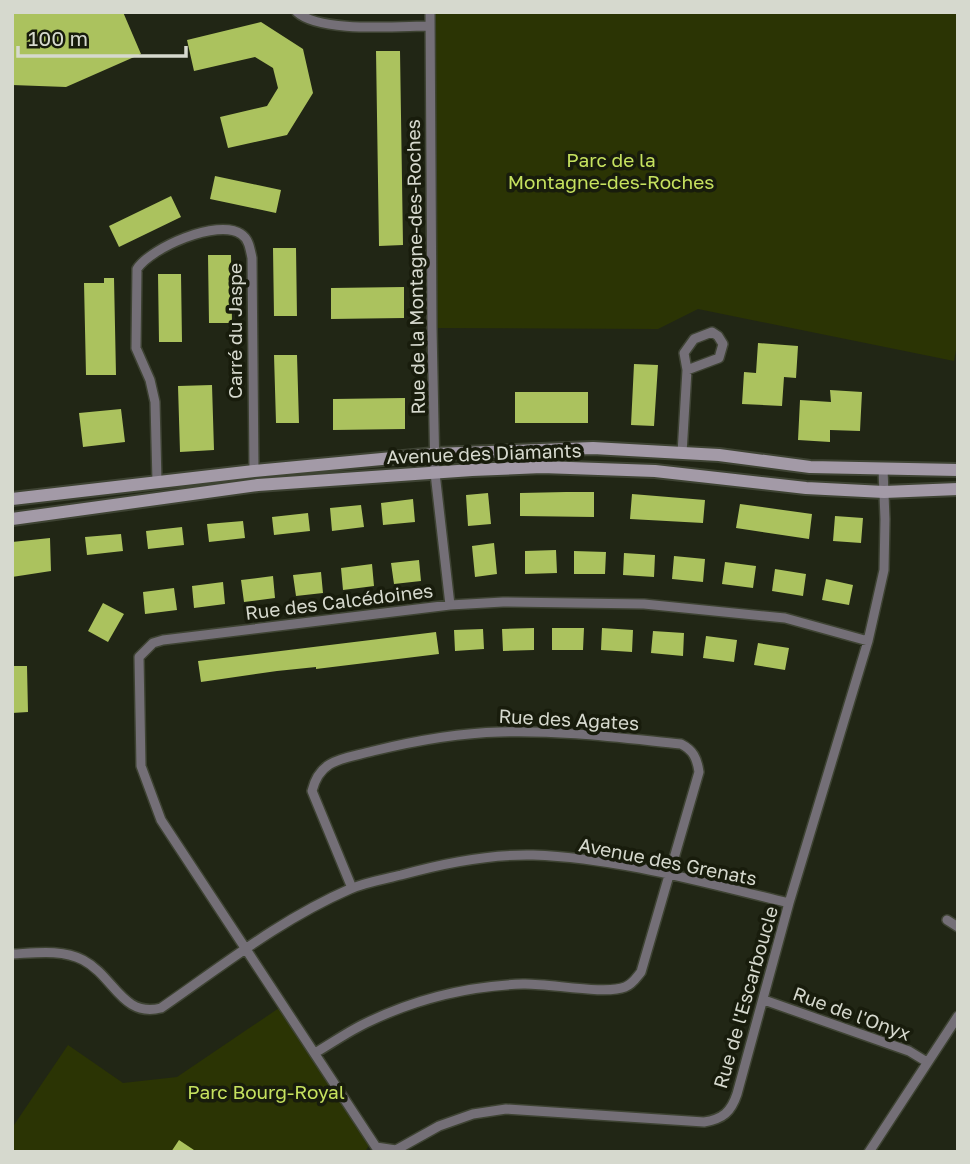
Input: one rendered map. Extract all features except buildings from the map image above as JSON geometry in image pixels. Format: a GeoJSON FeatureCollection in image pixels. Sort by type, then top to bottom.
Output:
{"type":"FeatureCollection","features":[{"type":"Feature","properties":{"kind":"street"},"geometry":{"type":"LineString","coordinates":[[297,12],[303,18],[324,25],[430,26]]}},
{"type":"Feature","properties":{"kind":"street","name":"Rue de la Montagne-des-Roches"},"geometry":{"type":"LineString","coordinates":[[430,12],[435,473],[450,605]]}},
{"type":"Feature","properties":{"kind":"street","name":"Carré du Jaspe"},"geometry":{"type":"LineString","coordinates":[[157,482],[155,402],[150,380],[136,348],[137,269],[149,256],[191,235],[223,230],[240,233],[247,240],[252,258],[254,471]]}},
{"type":"Feature","properties":{"kind":"street"},"geometry":{"type":"LineString","coordinates":[[682,453],[687,370],[684,353],[689,344],[705,333],[712,332],[718,336],[723,344],[719,358],[687,370]]}},
{"type":"Feature","properties":{"kind":"street","name":"Avenue des Diamants"},"geometry":{"type":"LineString","coordinates":[[12,499],[254,471],[435,454],[593,448],[719,455],[810,467],[958,470]]}},
{"type":"Feature","properties":{"kind":"street","name":"Avenue des Diamants"},"geometry":{"type":"LineString","coordinates":[[12,519],[258,485],[528,468],[595,468],[718,476],[806,488],[884,492],[958,489]]}},
{"type":"Feature","properties":{"kind":"street","name":"Rue de l'Escarboucle"},"geometry":{"type":"LineString","coordinates":[[245,949],[376,1147],[396,1150],[439,1126],[473,1114],[506,1109],[704,1122],[727,1114],[733,1105],[789,903],[868,640],[884,570],[883,469]]}},
{"type":"Feature","properties":{"kind":"street","name":"Rue des Calcédoines"},"geometry":{"type":"LineString","coordinates":[[245,949],[161,820],[141,766],[139,657],[153,643],[450,605],[503,602],[644,604],[785,618],[868,640]]}},
{"type":"Feature","properties":{"kind":"street","name":"Rue des Agates"},"geometry":{"type":"LineString","coordinates":[[352,888],[312,791],[321,769],[333,762],[413,741],[498,732],[558,733],[681,744],[688,748],[694,754],[699,772],[670,875]]}},
{"type":"Feature","properties":{"kind":"street","name":"Avenue des Grenats"},"geometry":{"type":"LineString","coordinates":[[12,954],[57,953],[81,959],[93,966],[132,1007],[151,1011],[161,1009],[271,931],[352,888],[417,870],[478,858],[533,855],[589,862],[670,875],[789,903]]}},
{"type":"Feature","properties":{"kind":"street"},"geometry":{"type":"LineString","coordinates":[[315,1053],[365,1023],[415,1003],[470,989],[524,984],[611,989],[625,987],[641,972],[670,875]]}},
{"type":"Feature","properties":{"kind":"street"},"geometry":{"type":"LineString","coordinates":[[947,920],[958,926]]}},
{"type":"Feature","properties":{"kind":"street","name":"Rue de l'Onyx"},"geometry":{"type":"LineString","coordinates":[[764,1000],[909,1051],[927,1062]]}},
{"type":"Feature","properties":{"kind":"street"},"geometry":{"type":"LineString","coordinates":[[869,1152],[958,1016]]}},
{"type":"Feature","properties":{"kind":"green space","name":"Parc de la Montagne-des-Roches"},"geometry":{"type":"Polygon","coordinates":[[[430,12],[958,12],[958,339],[954,361],[698,309],[658,329],[432,328],[430,12]]]}},
{"type":"Feature","properties":{"kind":"green space","name":"Parc Bourg-Royal"},"geometry":{"type":"Polygon","coordinates":[[[282,1006],[371,1142],[365,1152],[12,1152],[12,1128],[68,1045],[123,1083],[177,1077],[282,1006]]]}}]}
